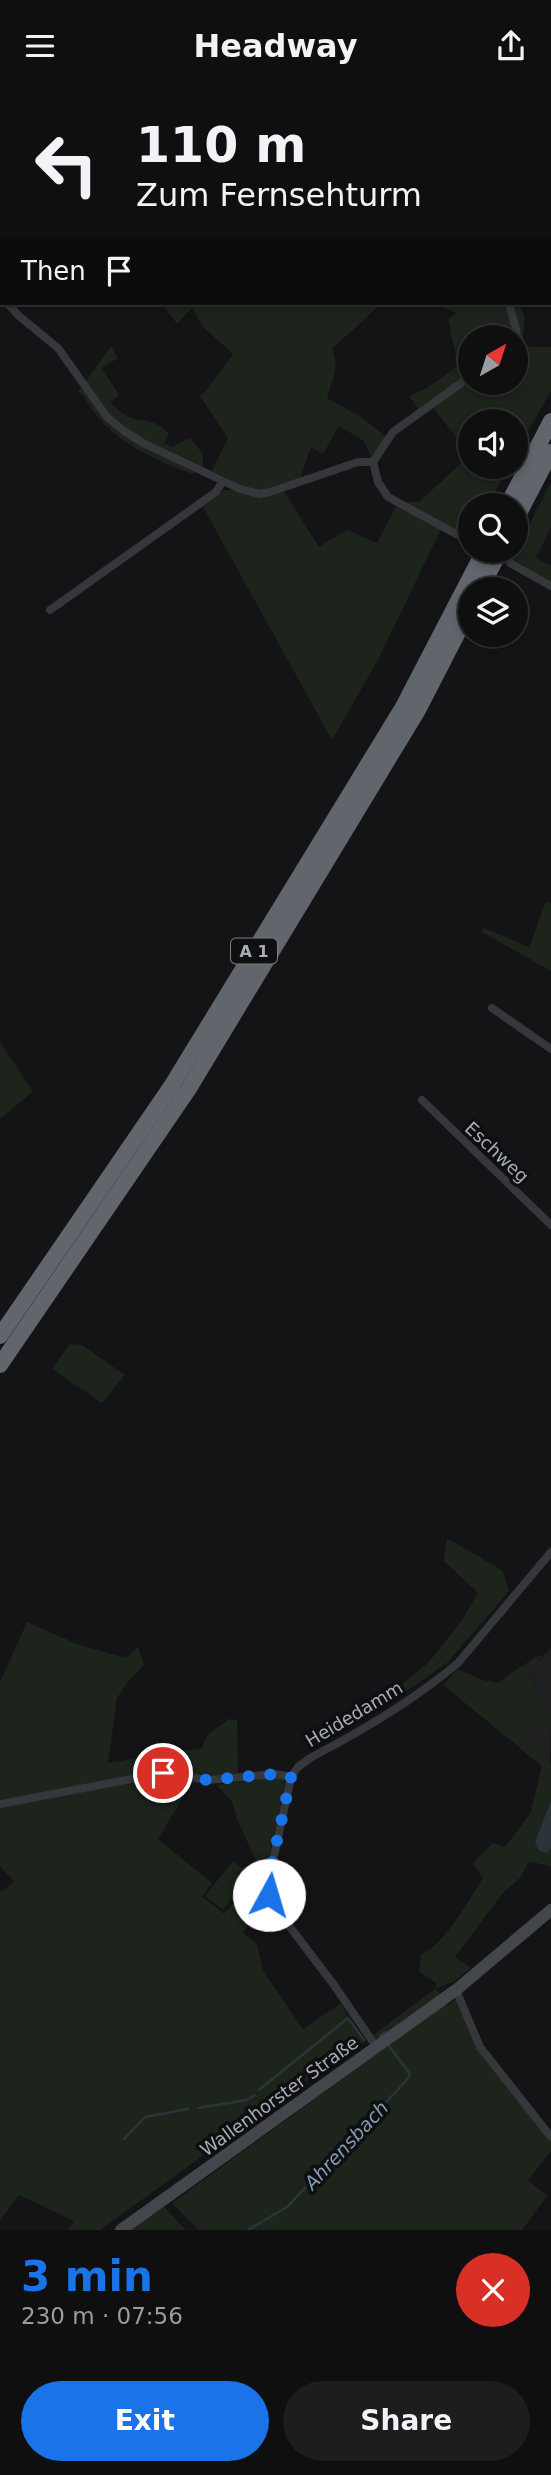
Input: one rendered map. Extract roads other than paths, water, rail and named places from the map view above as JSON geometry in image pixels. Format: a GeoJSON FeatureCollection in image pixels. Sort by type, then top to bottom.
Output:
{"type":"FeatureCollection","features":[{"type":"Feature","properties":{"kind":"highway"},"geometry":{"type":"LineString","coordinates":[[514,493],[551,421]]}},
{"type":"Feature","properties":{"kind":"highway"},"geometry":{"type":"LineString","coordinates":[[528,497],[551,452]]}},
{"type":"Feature","properties":{"kind":"highway","name":"A 1"},"geometry":{"type":"LineString","coordinates":[[0,1336],[172,1086],[403,707],[478,563]]}},
{"type":"Feature","properties":{"kind":"highway"},"geometry":{"type":"LineString","coordinates":[[490,577],[500,563]]}},
{"type":"Feature","properties":{"kind":"highway","name":"A 1"},"geometry":{"type":"LineString","coordinates":[[0,1365],[188,1090],[418,710],[458,632]]}},
{"type":"Feature","properties":{"kind":"main road","name":"Wallenhorster Straße"},"geometry":{"type":"LineString","coordinates":[[121,2230],[374,2044],[456,1990],[551,1910]]}},
{"type":"Feature","properties":{"kind":"street"},"geometry":{"type":"LineString","coordinates":[[9,305],[58,348],[114,423],[142,443],[250,493],[258,494],[358,462],[373,462]]}},
{"type":"Feature","properties":{"kind":"street"},"geometry":{"type":"LineString","coordinates":[[510,305],[515,325]]}},
{"type":"Feature","properties":{"kind":"street"},"geometry":{"type":"LineString","coordinates":[[458,385],[393,432],[373,462],[378,482],[388,497],[458,535]]}},
{"type":"Feature","properties":{"kind":"street"},"geometry":{"type":"LineString","coordinates":[[50,610],[216,492],[223,481]]}},
{"type":"Feature","properties":{"kind":"street"},"geometry":{"type":"LineString","coordinates":[[515,563],[551,586]]}},
{"type":"Feature","properties":{"kind":"street"},"geometry":{"type":"LineString","coordinates":[[492,1008],[551,1049]]}},
{"type":"Feature","properties":{"kind":"street","name":"Eschweg"},"geometry":{"type":"LineString","coordinates":[[422,1100],[551,1225]]}},
{"type":"Feature","properties":{"kind":"street","name":"Heidedamm"},"geometry":{"type":"LineString","coordinates":[[291,1777],[298,1767],[310,1758],[395,1710],[441,1678],[458,1663],[551,1552]]}},
{"type":"Feature","properties":{"kind":"street"},"geometry":{"type":"LineString","coordinates":[[0,1804],[163,1773],[208,1780],[275,1774],[291,1777],[269,1877],[269,1895],[274,1906],[374,2044]]}},
{"type":"Feature","properties":{"kind":"street"},"geometry":{"type":"LineString","coordinates":[[456,1990],[480,2047],[551,2137]]}},
{"type":"Feature","properties":{"kind":"waterway"},"geometry":{"type":"LineString","coordinates":[[259,2090],[348,2018],[364,2040]]}},
{"type":"Feature","properties":{"kind":"waterway","name":"Ahrensbach"},"geometry":{"type":"LineString","coordinates":[[380,2036],[386,2032]]}},
{"type":"Feature","properties":{"kind":"waterway","name":"Ahrensbach"},"geometry":{"type":"LineString","coordinates":[[248,2230],[287,2207],[405,2082],[410,2074],[389,2046]]}},
{"type":"Feature","properties":{"kind":"waterway"},"geometry":{"type":"LineString","coordinates":[[198,2108],[247,2100],[255,2095]]}},
{"type":"Feature","properties":{"kind":"waterway"},"geometry":{"type":"LineString","coordinates":[[124,2139],[145,2117],[188,2109]]}}]}
